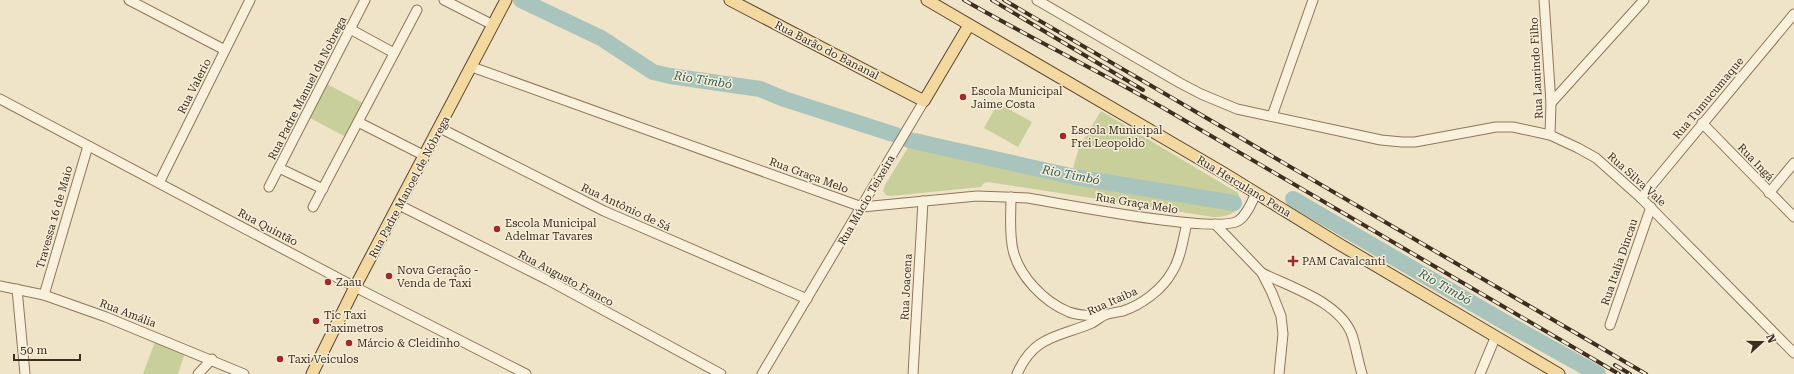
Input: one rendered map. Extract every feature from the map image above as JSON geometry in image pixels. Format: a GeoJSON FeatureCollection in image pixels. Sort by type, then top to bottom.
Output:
{"type":"FeatureCollection","features":[{"type":"Feature","properties":{"kind":"main road","name":"Rua Padre Manoel de Nóbrega"},"geometry":{"type":"LineString","coordinates":[[312,374],[355,287],[506,0]]}},
{"type":"Feature","properties":{"kind":"main road","name":"Rua Barão do Bananal"},"geometry":{"type":"LineString","coordinates":[[730,0],[924,101]]}},
{"type":"Feature","properties":{"kind":"main road","name":"Rua Herculano Pena"},"geometry":{"type":"LineString","coordinates":[[927,0],[1256,193],[1495,338],[1558,374]]}},
{"type":"Feature","properties":{"kind":"main road","name":"Rua Múcio Teixeira"},"geometry":{"type":"LineString","coordinates":[[924,101],[968,25]]}},
{"type":"Feature","properties":{"kind":"street"},"geometry":{"type":"LineString","coordinates":[[129,0],[225,50]]}},
{"type":"Feature","properties":{"kind":"street","name":"Rua Valerio"},"geometry":{"type":"LineString","coordinates":[[158,182],[250,0]]}},
{"type":"Feature","properties":{"kind":"street","name":"Rua Padre Manuel da Nobrega"},"geometry":{"type":"LineString","coordinates":[[269,187],[365,0]]}},
{"type":"Feature","properties":{"kind":"street"},"geometry":{"type":"LineString","coordinates":[[444,0],[493,25]]}},
{"type":"Feature","properties":{"kind":"street","name":"Rua Silva Vale"},"geometry":{"type":"LineString","coordinates":[[1037,0],[1201,94],[1224,105],[1336,131],[1381,140],[1402,142],[1429,139],[1496,127],[1526,129],[1550,135],[1596,158],[1641,198],[1794,353]]}},
{"type":"Feature","properties":{"kind":"street"},"geometry":{"type":"LineString","coordinates":[[1272,116],[1313,0]]}},
{"type":"Feature","properties":{"kind":"street","name":"Rua Laurindo Filho"},"geometry":{"type":"LineString","coordinates":[[1544,0],[1551,103],[1550,135]]}},
{"type":"Feature","properties":{"kind":"street"},"geometry":{"type":"LineString","coordinates":[[1551,103],[1644,0]]}},
{"type":"Feature","properties":{"kind":"street"},"geometry":{"type":"LineString","coordinates":[[313,207],[416,10]]}},
{"type":"Feature","properties":{"kind":"street","name":"Rua Tumucumaque"},"geometry":{"type":"LineString","coordinates":[[1641,198],[1702,123],[1793,17]]}},
{"type":"Feature","properties":{"kind":"street"},"geometry":{"type":"LineString","coordinates":[[350,29],[394,53]]}},
{"type":"Feature","properties":{"kind":"street","name":"Rua Graça Melo"},"geometry":{"type":"LineString","coordinates":[[472,67],[862,207],[977,196],[1011,197],[1033,199],[1187,223],[1228,224],[1240,219],[1246,212],[1256,193]]}},
{"type":"Feature","properties":{"kind":"street","name":"Rua Quintão"},"geometry":{"type":"LineString","coordinates":[[0,99],[355,287],[526,374]]}},
{"type":"Feature","properties":{"kind":"street","name":"Rua Múcio Teixeira"},"geometry":{"type":"LineString","coordinates":[[762,374],[924,101]]}},
{"type":"Feature","properties":{"kind":"street"},"geometry":{"type":"LineString","coordinates":[[358,122],[425,156]]}},
{"type":"Feature","properties":{"kind":"street","name":"Rua Ingá"},"geometry":{"type":"LineString","coordinates":[[1702,123],[1794,217]]}},
{"type":"Feature","properties":{"kind":"street","name":"Rua Antônio de Sá"},"geometry":{"type":"LineString","coordinates":[[440,128],[604,211],[807,299]]}},
{"type":"Feature","properties":{"kind":"street","name":"Travessa 16 de Maio"},"geometry":{"type":"LineString","coordinates":[[44,295],[88,146]]}},
{"type":"Feature","properties":{"kind":"street"},"geometry":{"type":"LineString","coordinates":[[1769,193],[1794,163]]}},
{"type":"Feature","properties":{"kind":"street"},"geometry":{"type":"LineString","coordinates":[[279,168],[323,189]]}},
{"type":"Feature","properties":{"kind":"street"},"geometry":{"type":"LineString","coordinates":[[1011,197],[1013,250],[1024,276],[1045,297],[1068,312],[1085,316],[1104,315]]}},
{"type":"Feature","properties":{"kind":"street","name":"Rua Joacena"},"geometry":{"type":"LineString","coordinates":[[913,374],[923,201]]}},
{"type":"Feature","properties":{"kind":"street","name":"Rua Augusto Franco"},"geometry":{"type":"LineString","coordinates":[[399,205],[548,280],[721,374]]}},
{"type":"Feature","properties":{"kind":"street","name":"Rua Italia Dincau"},"geometry":{"type":"LineString","coordinates":[[1610,325],[1651,207]]}},
{"type":"Feature","properties":{"kind":"street","name":"Rua Itaiba"},"geometry":{"type":"LineString","coordinates":[[1017,374],[1026,358],[1034,349],[1050,338],[1093,322],[1104,315],[1141,303],[1158,290],[1172,273],[1181,251],[1187,223]]}},
{"type":"Feature","properties":{"kind":"street"},"geometry":{"type":"LineString","coordinates":[[1215,224],[1262,273],[1281,316],[1283,334],[1279,374]]}},
{"type":"Feature","properties":{"kind":"street"},"geometry":{"type":"LineString","coordinates":[[1262,273],[1324,303],[1333,310],[1346,324],[1352,334],[1362,374]]}},
{"type":"Feature","properties":{"kind":"street","name":"Rua Amália"},"geometry":{"type":"LineString","coordinates":[[0,286],[44,295],[106,317],[212,359],[244,374]]}},
{"type":"Feature","properties":{"kind":"street"},"geometry":{"type":"LineString","coordinates":[[17,289],[25,374]]}},
{"type":"Feature","properties":{"kind":"street"},"geometry":{"type":"LineString","coordinates":[[1480,374],[1495,338]]}},
{"type":"Feature","properties":{"kind":"street"},"geometry":{"type":"LineString","coordinates":[[198,374],[212,359]]}},
{"type":"Feature","properties":{"kind":"green space"},"geometry":{"type":"Polygon","coordinates":[[[325,83],[363,103],[346,137],[308,117],[325,83]]]}},
{"type":"Feature","properties":{"kind":"green space"},"geometry":{"type":"Polygon","coordinates":[[[998,103],[1032,122],[1018,147],[984,128],[998,103]]]}},
{"type":"Feature","properties":{"kind":"green space"},"geometry":{"type":"Polygon","coordinates":[[[1101,111],[1238,193],[1241,201],[1240,206],[1234,212],[1226,216],[1213,217],[988,182],[984,183],[981,187],[891,196],[886,195],[883,191],[885,185],[917,133],[1072,172],[1079,147],[1101,111]]]}},
{"type":"Feature","properties":{"kind":"green space"},"geometry":{"type":"Polygon","coordinates":[[[156,339],[186,350],[178,374],[143,374],[156,339]]]}},
{"type":"Feature","properties":{"kind":"waterway","name":"Rio Timbó"},"geometry":{"type":"LineString","coordinates":[[521,0],[601,38],[653,72],[670,76],[760,89],[784,99],[896,135]]}},
{"type":"Feature","properties":{"kind":"waterway","name":"Rio Timbó"},"geometry":{"type":"LineString","coordinates":[[909,140],[1075,177],[1234,203]]}},
{"type":"Feature","properties":{"kind":"waterway","name":"Rio Timbó"},"geometry":{"type":"LineString","coordinates":[[1293,199],[1508,324],[1598,374]]}},
{"type":"Feature","properties":{"kind":"railway"},"geometry":{"type":"LineString","coordinates":[[964,0],[1165,109],[1619,374]]}},
{"type":"Feature","properties":{"kind":"railway"},"geometry":{"type":"LineString","coordinates":[[992,0],[1143,90]]}},
{"type":"Feature","properties":{"kind":"railway"},"geometry":{"type":"LineString","coordinates":[[1004,0],[1646,374]]}},
{"type":"Feature","properties":{"kind":"railway"},"geometry":{"type":"LineString","coordinates":[[1615,365],[1630,374]]}},
{"type":"Feature","properties":{"kind":"place","name":"Escola Municipal Jaime Costa"},"geometry":{"type":"Point","coordinates":[963,97]}},
{"type":"Feature","properties":{"kind":"place","name":"Escola Municipal Frei Leopoldo"},"geometry":{"type":"Point","coordinates":[1063,136]}},
{"type":"Feature","properties":{"kind":"place","name":"Escola Municipal Adelmar Tavares"},"geometry":{"type":"Point","coordinates":[497,229]}},
{"type":"Feature","properties":{"kind":"place","name":"PAM Cavalcanti"},"geometry":{"type":"Point","coordinates":[1293,261]}},
{"type":"Feature","properties":{"kind":"place","name":"Nova Geração - Venda de Taxi"},"geometry":{"type":"Point","coordinates":[389,276]}},
{"type":"Feature","properties":{"kind":"place","name":"Zaau"},"geometry":{"type":"Point","coordinates":[328,282]}},
{"type":"Feature","properties":{"kind":"place","name":"Tic Taxi Taximetros"},"geometry":{"type":"Point","coordinates":[316,321]}},
{"type":"Feature","properties":{"kind":"place","name":"Márcio & Cleidinho"},"geometry":{"type":"Point","coordinates":[349,343]}},
{"type":"Feature","properties":{"kind":"place","name":"Taxi Veiculos"},"geometry":{"type":"Point","coordinates":[280,359]}}]}
